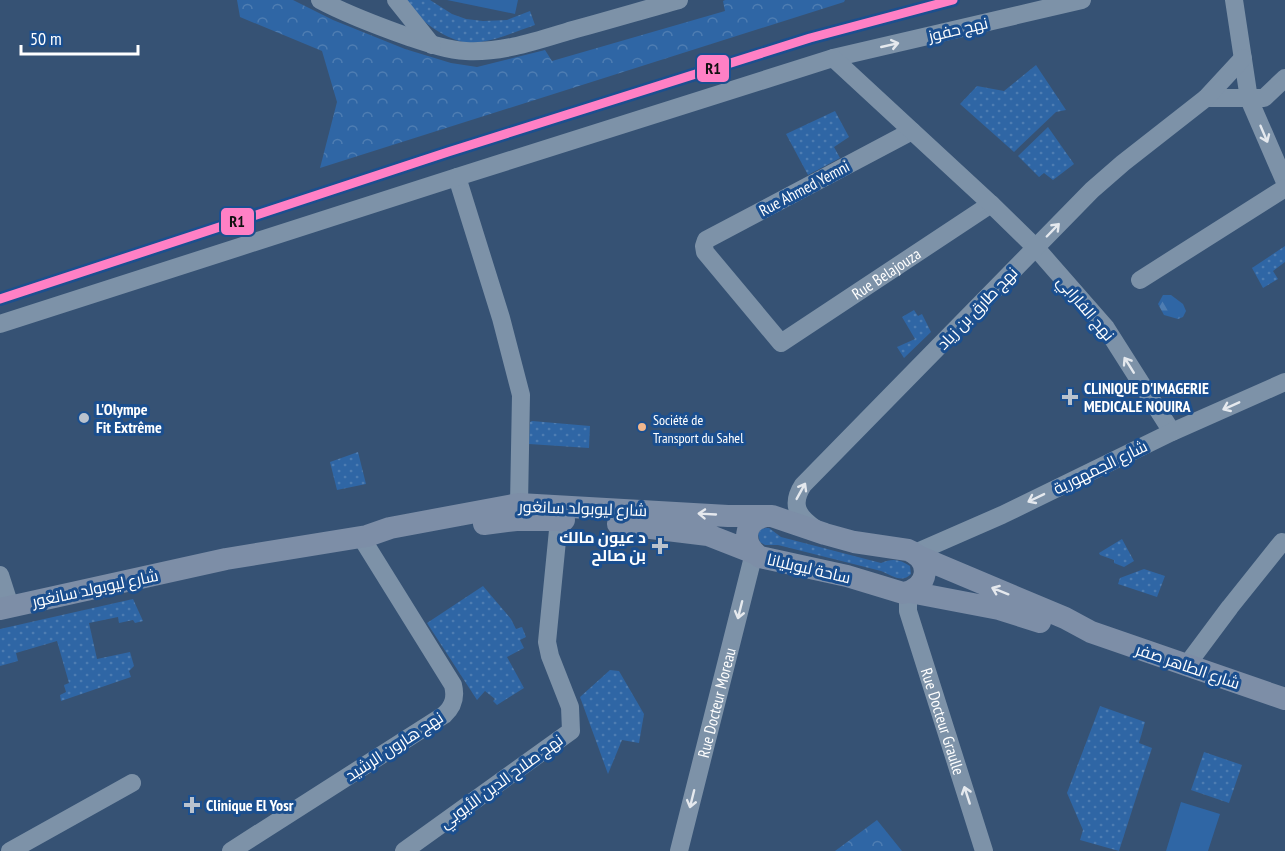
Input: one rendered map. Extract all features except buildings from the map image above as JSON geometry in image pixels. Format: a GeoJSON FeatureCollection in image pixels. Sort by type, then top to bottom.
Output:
{"type":"FeatureCollection","features":[{"type":"Feature","properties":{"kind":"main road","name":"شارع ليوبولد سانغور"},"geometry":{"type":"LineString","coordinates":[[5,608],[226,560],[364,537],[390,528],[519,504],[728,516],[766,516]]}},
{"type":"Feature","properties":{"kind":"main road"},"geometry":{"type":"LineString","coordinates":[[766,516],[854,542],[908,550],[917,555],[923,563],[924,576],[921,583],[910,592]]}},
{"type":"Feature","properties":{"kind":"main road","name":"ساحة ليوبليانا"},"geometry":{"type":"LineString","coordinates":[[766,516],[754,521],[747,533],[749,547],[760,557],[910,592]]}},
{"type":"Feature","properties":{"kind":"main road","name":"شارع ليوبولد سانغور"},"geometry":{"type":"LineString","coordinates":[[364,537],[391,540],[454,527],[516,520],[559,520],[634,525],[708,535],[754,553]]}},
{"type":"Feature","properties":{"kind":"main road","name":"شارع الطاهر صفر"},"geometry":{"type":"LineString","coordinates":[[917,555],[1065,618],[1091,632],[1285,699]]}},
{"type":"Feature","properties":{"kind":"main road","name":"شارع الطاهر صفر"},"geometry":{"type":"LineString","coordinates":[[910,592],[999,609],[1060,628],[1091,632]]}},
{"type":"Feature","properties":{"kind":"street"},"geometry":{"type":"LineString","coordinates":[[320,0],[387,29],[432,45],[464,51],[503,49],[541,40],[679,0]]}},
{"type":"Feature","properties":{"kind":"street"},"geometry":{"type":"LineString","coordinates":[[396,0],[432,45]]}},
{"type":"Feature","properties":{"kind":"street","name":"نهج حفوز"},"geometry":{"type":"LineString","coordinates":[[0,324],[833,58],[1082,0]]}},
{"type":"Feature","properties":{"kind":"street"},"geometry":{"type":"LineString","coordinates":[[1234,0],[1250,99],[1285,182]]}},
{"type":"Feature","properties":{"kind":"street","name":"نهج الفارابي"},"geometry":{"type":"LineString","coordinates":[[833,58],[991,204],[1035,248],[1106,328],[1172,432]]}},
{"type":"Feature","properties":{"kind":"street","name":"نهج طارق بن زياد"},"geometry":{"type":"LineString","coordinates":[[825,534],[807,523],[797,509],[798,492],[803,485],[1100,183],[1147,143],[1206,98],[1243,58]]}},
{"type":"Feature","properties":{"kind":"street"},"geometry":{"type":"LineString","coordinates":[[1206,98],[1264,98],[1285,78]]}},
{"type":"Feature","properties":{"kind":"street","name":"Rue Ahmed Yemni"},"geometry":{"type":"LineString","coordinates":[[781,343],[705,252],[706,240],[912,131]]}},
{"type":"Feature","properties":{"kind":"street"},"geometry":{"type":"LineString","coordinates":[[457,177],[501,318],[521,394],[519,504]]}},
{"type":"Feature","properties":{"kind":"street"},"geometry":{"type":"LineString","coordinates":[[1140,280],[1285,188]]}},
{"type":"Feature","properties":{"kind":"street","name":"Rue Belajouza"},"geometry":{"type":"LineString","coordinates":[[781,343],[991,204]]}},
{"type":"Feature","properties":{"kind":"street","name":"شارع الجمهورية"},"geometry":{"type":"LineString","coordinates":[[917,555],[1172,432],[1285,382]]}},
{"type":"Feature","properties":{"kind":"street","name":"نهج صلاح الدين الأيوبي"},"geometry":{"type":"LineString","coordinates":[[404,851],[571,731],[570,707],[550,656],[548,642],[559,520]]}},
{"type":"Feature","properties":{"kind":"street","name":"نهج هارون الرشيد"},"geometry":{"type":"LineString","coordinates":[[231,851],[444,714],[453,704],[455,691],[453,685],[364,537]]}},
{"type":"Feature","properties":{"kind":"street"},"geometry":{"type":"LineString","coordinates":[[1186,666],[1282,542]]}},
{"type":"Feature","properties":{"kind":"street","name":"Rue Docteur Moreau"},"geometry":{"type":"LineString","coordinates":[[679,851],[754,553]]}},
{"type":"Feature","properties":{"kind":"street"},"geometry":{"type":"LineString","coordinates":[[0,575],[5,608]]}},
{"type":"Feature","properties":{"kind":"street","name":"Rue Docteur Graulle"},"geometry":{"type":"LineString","coordinates":[[910,592],[908,611],[984,851]]}},
{"type":"Feature","properties":{"kind":"street"},"geometry":{"type":"LineString","coordinates":[[10,851],[132,783]]}},
{"type":"Feature","properties":{"kind":"green space"},"geometry":{"type":"Polygon","coordinates":[[[237,0],[293,0],[333,20],[405,49],[451,63],[477,67],[545,50],[552,61],[725,11],[723,1],[725,0],[845,0],[320,168],[337,102],[322,51],[240,17],[237,0]]]}},
{"type":"Feature","properties":{"kind":"green space"},"geometry":{"type":"Polygon","coordinates":[[[406,0],[430,0],[452,14],[483,21],[507,20],[530,11],[535,25],[487,41],[465,42],[444,35],[431,27],[406,0]]]}},
{"type":"Feature","properties":{"kind":"green space"},"geometry":{"type":"Polygon","coordinates":[[[447,0],[518,0],[515,14],[447,0]]]}},
{"type":"Feature","properties":{"kind":"green space"},"geometry":{"type":"Polygon","coordinates":[[[1036,65],[1066,110],[1056,112],[1014,152],[960,104],[977,86],[1004,91],[1036,65]]]}},
{"type":"Feature","properties":{"kind":"green space"},"geometry":{"type":"Polygon","coordinates":[[[835,111],[849,137],[834,147],[840,158],[808,175],[786,134],[835,111]]]}},
{"type":"Feature","properties":{"kind":"green space"},"geometry":{"type":"Polygon","coordinates":[[[1048,127],[1074,164],[1053,180],[1044,173],[1039,177],[1018,156],[1048,127]]]}},
{"type":"Feature","properties":{"kind":"green space"},"geometry":{"type":"Polygon","coordinates":[[[1285,246],[1285,262],[1273,271],[1278,279],[1263,288],[1252,268],[1285,246]]]}},
{"type":"Feature","properties":{"kind":"green space"},"geometry":{"type":"Polygon","coordinates":[[[1163,295],[1171,295],[1183,304],[1186,311],[1183,317],[1178,319],[1164,315],[1158,304],[1163,295]]]}},
{"type":"Feature","properties":{"kind":"green space"},"geometry":{"type":"Polygon","coordinates":[[[914,310],[918,316],[922,314],[931,332],[904,358],[897,347],[915,339],[902,317],[914,310]]]}},
{"type":"Feature","properties":{"kind":"green space"},"geometry":{"type":"Polygon","coordinates":[[[530,422],[590,426],[589,448],[529,444],[530,422]]]}},
{"type":"Feature","properties":{"kind":"green space"},"geometry":{"type":"Polygon","coordinates":[[[358,452],[366,484],[337,490],[330,462],[358,452]]]}},
{"type":"Feature","properties":{"kind":"green space"},"geometry":{"type":"Polygon","coordinates":[[[769,528],[781,537],[881,563],[889,560],[903,562],[910,566],[911,574],[908,577],[896,578],[881,571],[778,545],[765,545],[760,542],[758,534],[761,529],[769,528]]]}},
{"type":"Feature","properties":{"kind":"green space"},"geometry":{"type":"Polygon","coordinates":[[[1122,539],[1134,561],[1124,567],[1099,553],[1122,539]]]}},
{"type":"Feature","properties":{"kind":"green space"},"geometry":{"type":"Polygon","coordinates":[[[1144,569],[1165,576],[1157,597],[1118,584],[1120,578],[1144,569]]]}},
{"type":"Feature","properties":{"kind":"green space"},"geometry":{"type":"Polygon","coordinates":[[[483,586],[511,619],[516,629],[522,627],[526,637],[520,640],[524,648],[507,657],[524,688],[497,705],[493,701],[495,699],[485,691],[477,700],[427,623],[483,586]]]}},
{"type":"Feature","properties":{"kind":"green space"},"geometry":{"type":"Polygon","coordinates":[[[133,599],[143,621],[135,623],[133,620],[119,623],[118,617],[89,623],[97,659],[130,652],[134,666],[129,671],[131,677],[61,701],[60,695],[66,692],[64,685],[69,683],[57,641],[16,653],[18,661],[0,666],[0,629],[133,599]]]}},
{"type":"Feature","properties":{"kind":"green space"},"geometry":{"type":"Polygon","coordinates":[[[610,670],[619,671],[644,714],[639,743],[622,740],[608,774],[580,697],[610,670]]]}},
{"type":"Feature","properties":{"kind":"green space"},"geometry":{"type":"Polygon","coordinates":[[[1100,706],[1145,722],[1139,743],[1152,748],[1119,851],[1080,840],[1083,830],[1067,793],[1100,706]]]}},
{"type":"Feature","properties":{"kind":"green space"},"geometry":{"type":"Polygon","coordinates":[[[1204,752],[1242,765],[1229,803],[1191,790],[1204,752]]]}},
{"type":"Feature","properties":{"kind":"green space"},"geometry":{"type":"Polygon","coordinates":[[[1181,802],[1220,814],[1208,851],[1166,851],[1181,802]]]}},
{"type":"Feature","properties":{"kind":"green space"},"geometry":{"type":"Polygon","coordinates":[[[877,820],[902,851],[835,851],[877,820]]]}},
{"type":"Feature","properties":{"kind":"transit line","name":"R1"},"geometry":{"type":"LineString","coordinates":[[0,299],[448,152],[810,38],[953,0]]}},
{"type":"Feature","properties":{"kind":"place","name":"CLINIQUE D'IMAGERIE MEDICALE NOUIRA"},"geometry":{"type":"Point","coordinates":[1070,397]}},
{"type":"Feature","properties":{"kind":"place","name":"L'Olympe Fit Extrême"},"geometry":{"type":"Point","coordinates":[84,418]}},
{"type":"Feature","properties":{"kind":"place","name":"Société de Transport du Sahel"},"geometry":{"type":"Point","coordinates":[642,427]}},
{"type":"Feature","properties":{"kind":"place","name":"د عيون مالك بن صالح"},"geometry":{"type":"Point","coordinates":[660,546]}},
{"type":"Feature","properties":{"kind":"place","name":"Clinique El Yosr"},"geometry":{"type":"Point","coordinates":[192,805]}}]}
